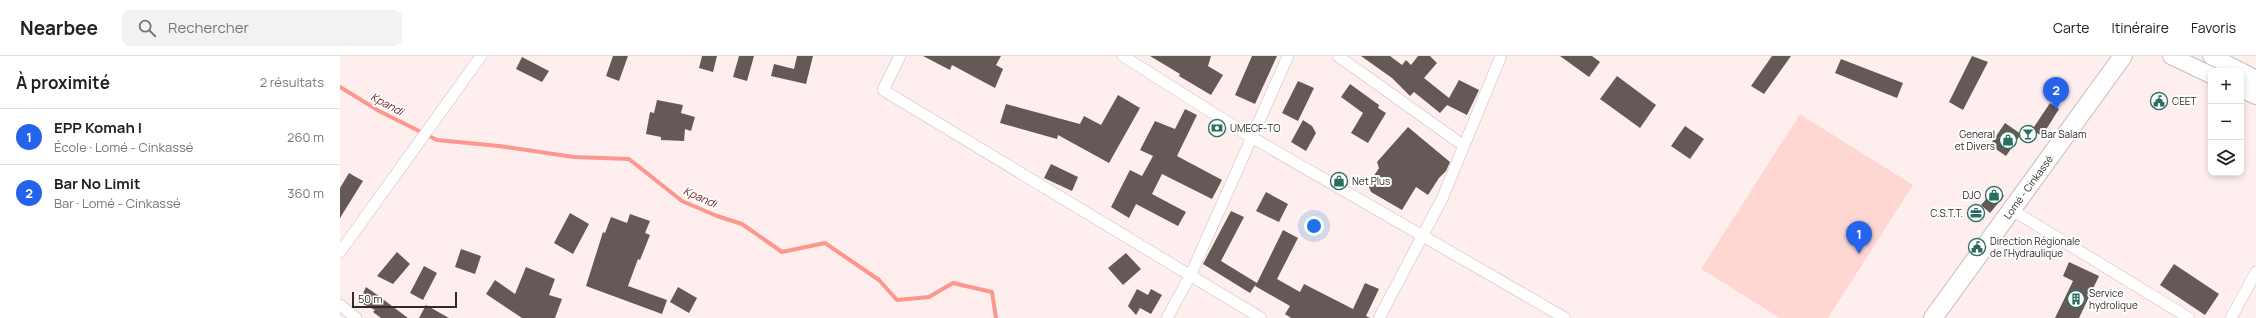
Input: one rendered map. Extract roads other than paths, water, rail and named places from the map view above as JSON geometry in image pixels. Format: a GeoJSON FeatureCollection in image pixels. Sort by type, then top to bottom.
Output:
{"type":"FeatureCollection","features":[{"type":"Feature","properties":{"kind":"highway","name":"Lomé - Cinkassé"},"geometry":{"type":"LineString","coordinates":[[1933,318],[2123,56]]}},
{"type":"Feature","properties":{"kind":"main road"},"geometry":{"type":"LineString","coordinates":[[2171,56],[2208,74]]}},
{"type":"Feature","properties":{"kind":"main road"},"geometry":{"type":"LineString","coordinates":[[2211,56],[2235,68]]}},
{"type":"Feature","properties":{"kind":"main road"},"geometry":{"type":"LineString","coordinates":[[2244,73],[2256,79]]}},
{"type":"Feature","properties":{"kind":"main road"},"geometry":{"type":"LineString","coordinates":[[2244,90],[2256,96]]}},
{"type":"Feature","properties":{"kind":"street"},"geometry":{"type":"LineString","coordinates":[[340,252],[481,56]]}},
{"type":"Feature","properties":{"kind":"street"},"geometry":{"type":"LineString","coordinates":[[900,56],[883,90],[1261,318]]}},
{"type":"Feature","properties":{"kind":"street"},"geometry":{"type":"LineString","coordinates":[[1123,56],[1251,137],[1424,235],[1565,318]]}},
{"type":"Feature","properties":{"kind":"street"},"geometry":{"type":"LineString","coordinates":[[1167,318],[1190,276],[1288,56]]}},
{"type":"Feature","properties":{"kind":"street"},"geometry":{"type":"LineString","coordinates":[[1338,56],[1464,146]]}},
{"type":"Feature","properties":{"kind":"street"},"geometry":{"type":"LineString","coordinates":[[1380,318],[1442,199],[1501,56]]}},
{"type":"Feature","properties":{"kind":"street"},"geometry":{"type":"LineString","coordinates":[[2012,210],[2189,318]]}},
{"type":"Feature","properties":{"kind":"street"},"geometry":{"type":"LineString","coordinates":[[2231,318],[2256,272]]}},
{"type":"Feature","properties":{"kind":"street"},"geometry":{"type":"LineString","coordinates":[[340,305],[356,318]]}},
{"type":"Feature","properties":{"kind":"waterway","name":"Kpandi"},"geometry":{"type":"LineString","coordinates":[[340,87],[379,111],[437,140],[499,146],[574,157],[629,159],[682,201],[717,216],[742,224],[782,252],[825,243],[879,280],[897,300],[929,297],[953,283],[992,292],[996,318]]}},
{"type":"Feature","properties":{"kind":"place","name":"CEET"},"geometry":{"type":"Point","coordinates":[2159,101]}},
{"type":"Feature","properties":{"kind":"place","name":"Bar No Limit"},"geometry":{"type":"Point","coordinates":[2056,110]}},
{"type":"Feature","properties":{"kind":"place","name":"UMECF-TO"},"geometry":{"type":"Point","coordinates":[1217,128]}},
{"type":"Feature","properties":{"kind":"place","name":"Bar Salam"},"geometry":{"type":"Point","coordinates":[2028,134]}},
{"type":"Feature","properties":{"kind":"place","name":"General et Divers"},"geometry":{"type":"Point","coordinates":[2008,140]}},
{"type":"Feature","properties":{"kind":"place","name":"Net Plus"},"geometry":{"type":"Point","coordinates":[1339,181]}},
{"type":"Feature","properties":{"kind":"place","name":"DJO"},"geometry":{"type":"Point","coordinates":[1994,195]}},
{"type":"Feature","properties":{"kind":"place","name":"C.S.T.T."},"geometry":{"type":"Point","coordinates":[1976,213]}},
{"type":"Feature","properties":{"kind":"place","name":"Direction Régionale de l'Hydraulique"},"geometry":{"type":"Point","coordinates":[1977,247]}},
{"type":"Feature","properties":{"kind":"place","name":"EPP Komah I"},"geometry":{"type":"Point","coordinates":[1859,254]}},
{"type":"Feature","properties":{"kind":"place","name":"Service hydrolique"},"geometry":{"type":"Point","coordinates":[2076,299]}}]}
